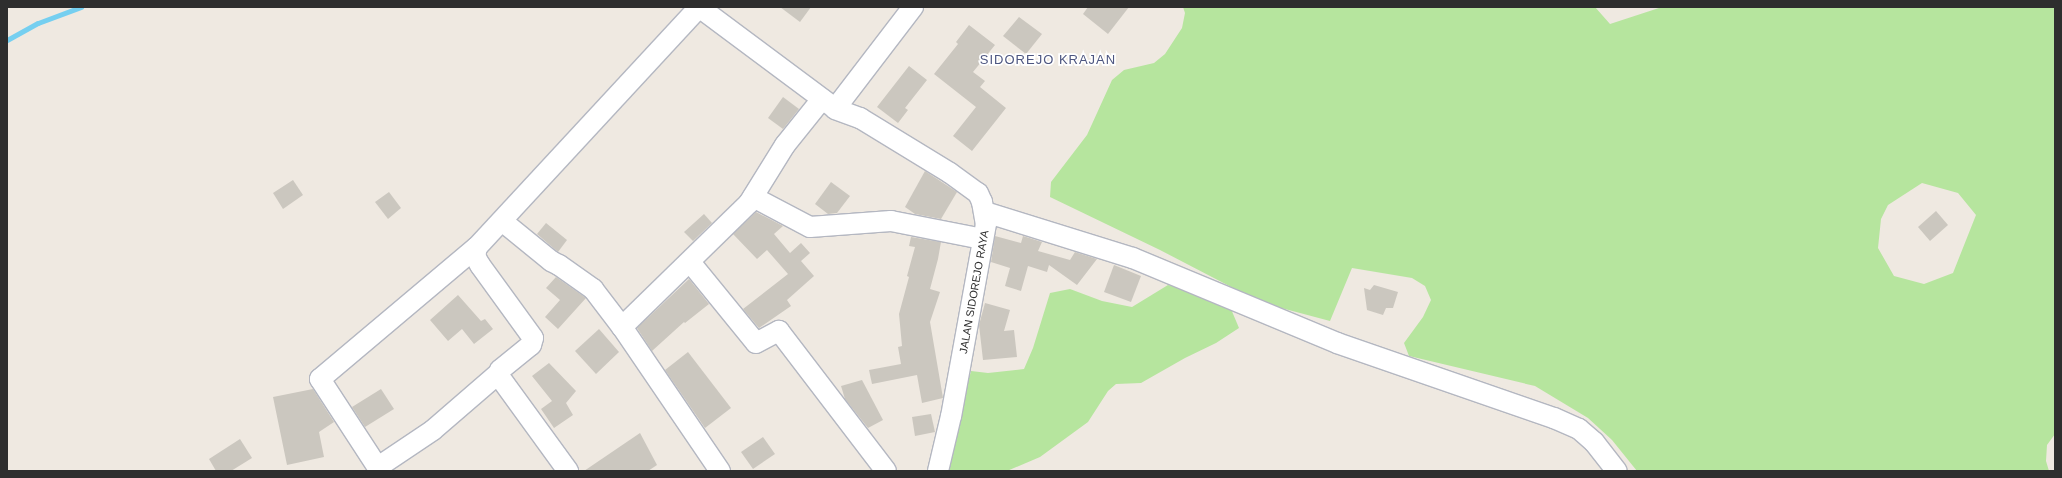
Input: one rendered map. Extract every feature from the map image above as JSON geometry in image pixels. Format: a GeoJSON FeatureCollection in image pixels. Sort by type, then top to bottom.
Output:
{"type":"FeatureCollection","features":[{"type":"Feature","properties":{"kind":"street","name":"JALAN SIDOREJO RAYA"},"geometry":{"type":"LineString","coordinates":[[699,7],[836,99],[860,118],[950,173],[978,193],[985,212],[986,224],[951,416],[938,471]]}},
{"type":"Feature","properties":{"kind":"street"},"geometry":{"type":"LineString","coordinates":[[477,247],[475,256],[534,338],[531,345],[433,430],[379,469],[320,379],[477,247],[699,7]]}},
{"type":"Feature","properties":{"kind":"street"},"geometry":{"type":"LineString","coordinates":[[622,327],[749,203],[785,145],[836,99],[913,7]]}},
{"type":"Feature","properties":{"kind":"street"},"geometry":{"type":"LineString","coordinates":[[753,197],[810,227],[891,221],[983,239]]}},
{"type":"Feature","properties":{"kind":"street"},"geometry":{"type":"LineString","coordinates":[[985,212],[1133,258],[1337,343],[1554,418],[1578,429],[1589,438],[1617,471]]}},
{"type":"Feature","properties":{"kind":"street"},"geometry":{"type":"LineString","coordinates":[[502,221],[551,261],[560,264],[593,288],[622,327],[720,471]]}},
{"type":"Feature","properties":{"kind":"street"},"geometry":{"type":"LineString","coordinates":[[690,262],[756,343],[779,331],[886,471]]}},
{"type":"Feature","properties":{"kind":"street"},"geometry":{"type":"LineString","coordinates":[[499,373],[503,383],[568,471]]}},
{"type":"Feature","properties":{"kind":"green space"},"geometry":{"type":"Polygon","coordinates":[[[1183,7],[1595,7],[1610,24],[1662,7],[2055,7],[2055,434],[2047,445],[2046,461],[2049,471],[1637,471],[1612,440],[1588,418],[1535,386],[1409,356],[1404,343],[1423,317],[1431,300],[1425,286],[1412,278],[1352,268],[1330,321],[1262,303],[1160,250],[1050,197],[1051,182],[1087,135],[1112,80],[1124,70],[1154,63],[1165,54],[1182,28],[1185,13],[1183,7]],[[1922,183],[1888,205],[1881,219],[1878,248],[1894,276],[1924,284],[1953,273],[1976,215],[1958,193],[1922,183]]]}},
{"type":"Feature","properties":{"kind":"green space"},"geometry":{"type":"Polygon","coordinates":[[[1168,285],[1192,290],[1231,309],[1239,328],[1216,343],[1185,358],[1141,383],[1116,384],[1108,391],[1088,422],[1040,457],[1007,471],[942,471],[953,439],[971,371],[988,373],[1024,369],[1033,348],[1050,293],[1070,289],[1102,301],[1132,307],[1168,285]]]}},
{"type":"Feature","properties":{"kind":"building"},"geometry":{"type":"Polygon","coordinates":[[[780,7],[811,7],[800,22],[780,7]]]}},
{"type":"Feature","properties":{"kind":"building"},"geometry":{"type":"Polygon","coordinates":[[[1088,7],[1129,7],[1108,34],[1083,14],[1088,7]]]}},
{"type":"Feature","properties":{"kind":"building"},"geometry":{"type":"Polygon","coordinates":[[[1019,17],[1042,34],[1026,54],[1003,36],[1019,17]]]}},
{"type":"Feature","properties":{"kind":"building"},"geometry":{"type":"Polygon","coordinates":[[[969,25],[995,45],[973,72],[985,81],[980,87],[1006,108],[972,151],[953,136],[976,107],[934,74],[958,44],[956,42],[969,25]]]}},
{"type":"Feature","properties":{"kind":"building"},"geometry":{"type":"Polygon","coordinates":[[[909,66],[927,80],[905,108],[908,110],[898,123],[877,107],[909,66]]]}},
{"type":"Feature","properties":{"kind":"building"},"geometry":{"type":"Polygon","coordinates":[[[783,97],[799,109],[783,129],[768,118],[783,97]]]}},
{"type":"Feature","properties":{"kind":"building"},"geometry":{"type":"Polygon","coordinates":[[[925,171],[957,192],[941,219],[915,214],[905,207],[925,171]]]}},
{"type":"Feature","properties":{"kind":"building"},"geometry":{"type":"Polygon","coordinates":[[[293,180],[303,195],[283,209],[273,193],[293,180]]]}},
{"type":"Feature","properties":{"kind":"building"},"geometry":{"type":"Polygon","coordinates":[[[831,182],[850,196],[837,213],[828,214],[815,204],[831,182]]]}},
{"type":"Feature","properties":{"kind":"building"},"geometry":{"type":"Polygon","coordinates":[[[389,192],[401,208],[388,219],[375,202],[389,192]]]}},
{"type":"Feature","properties":{"kind":"building"},"geometry":{"type":"Polygon","coordinates":[[[1936,211],[1948,225],[1930,241],[1918,227],[1936,211]]]}},
{"type":"Feature","properties":{"kind":"building"},"geometry":{"type":"Polygon","coordinates":[[[756,212],[783,226],[774,234],[790,253],[801,243],[810,253],[801,261],[814,276],[787,300],[791,306],[759,328],[743,309],[788,274],[767,250],[757,259],[733,234],[756,212]]]}},
{"type":"Feature","properties":{"kind":"building"},"geometry":{"type":"Polygon","coordinates":[[[704,214],[712,223],[693,241],[684,232],[704,214]]]}},
{"type":"Feature","properties":{"kind":"building"},"geometry":{"type":"Polygon","coordinates":[[[546,223],[567,240],[558,252],[537,234],[546,223]]]}},
{"type":"Feature","properties":{"kind":"building"},"geometry":{"type":"Polygon","coordinates":[[[995,236],[1021,243],[1023,236],[1042,242],[1038,251],[1070,260],[1075,252],[1097,259],[1077,285],[1049,265],[1047,272],[1028,266],[1021,291],[1005,286],[1010,268],[991,262],[995,236]]]}},
{"type":"Feature","properties":{"kind":"building"},"geometry":{"type":"Polygon","coordinates":[[[911,237],[941,242],[930,289],[940,292],[930,322],[943,398],[922,403],[917,375],[872,384],[869,370],[901,364],[898,347],[902,346],[899,314],[915,247],[909,246],[911,237]]]}},
{"type":"Feature","properties":{"kind":"building"},"geometry":{"type":"Polygon","coordinates":[[[1114,265],[1141,276],[1131,302],[1104,292],[1114,265]]]}},
{"type":"Feature","properties":{"kind":"building"},"geometry":{"type":"Polygon","coordinates":[[[556,277],[586,298],[558,329],[545,317],[560,300],[546,288],[556,277]]]}},
{"type":"Feature","properties":{"kind":"building"},"geometry":{"type":"Polygon","coordinates":[[[689,279],[709,304],[685,323],[684,322],[652,351],[637,328],[689,279]]]}},
{"type":"Feature","properties":{"kind":"building"},"geometry":{"type":"Polygon","coordinates":[[[1374,285],[1398,292],[1393,308],[1386,308],[1383,315],[1367,310],[1364,288],[1370,290],[1374,285]]]}},
{"type":"Feature","properties":{"kind":"building"},"geometry":{"type":"Polygon","coordinates":[[[458,295],[481,321],[485,319],[493,329],[474,344],[462,329],[448,341],[430,320],[458,295]]]}},
{"type":"Feature","properties":{"kind":"building"},"geometry":{"type":"Polygon","coordinates":[[[985,303],[1010,310],[1004,331],[1014,330],[1017,357],[983,360],[979,325],[985,303]]]}},
{"type":"Feature","properties":{"kind":"building"},"geometry":{"type":"Polygon","coordinates":[[[599,329],[619,352],[596,374],[575,351],[599,329]]]}},
{"type":"Feature","properties":{"kind":"building"},"geometry":{"type":"Polygon","coordinates":[[[688,352],[731,408],[705,428],[665,370],[688,352]]]}},
{"type":"Feature","properties":{"kind":"building"},"geometry":{"type":"Polygon","coordinates":[[[549,363],[576,391],[566,403],[573,415],[554,428],[541,409],[552,401],[532,376],[549,363]]]}},
{"type":"Feature","properties":{"kind":"building"},"geometry":{"type":"Polygon","coordinates":[[[862,380],[883,420],[868,428],[845,399],[841,386],[862,380]]]}},
{"type":"Feature","properties":{"kind":"building"},"geometry":{"type":"Polygon","coordinates":[[[313,389],[334,422],[319,432],[324,457],[287,465],[273,397],[313,389]]]}},
{"type":"Feature","properties":{"kind":"building"},"geometry":{"type":"Polygon","coordinates":[[[381,389],[394,409],[365,427],[352,407],[381,389]]]}},
{"type":"Feature","properties":{"kind":"building"},"geometry":{"type":"Polygon","coordinates":[[[931,414],[935,432],[915,436],[912,417],[931,414]]]}},
{"type":"Feature","properties":{"kind":"building"},"geometry":{"type":"Polygon","coordinates":[[[640,433],[657,465],[648,471],[584,471],[640,433]]]}},
{"type":"Feature","properties":{"kind":"building"},"geometry":{"type":"Polygon","coordinates":[[[763,437],[775,454],[753,469],[741,452],[763,437]]]}},
{"type":"Feature","properties":{"kind":"building"},"geometry":{"type":"Polygon","coordinates":[[[240,439],[252,458],[231,471],[216,471],[209,459],[240,439]]]}},
{"type":"Feature","properties":{"kind":"waterway"},"geometry":{"type":"LineString","coordinates":[[7,40],[38,23],[81,7]]}},
{"type":"Feature","properties":{"kind":"district","name":"SIDOREJO KRAJAN"},"geometry":{"type":"Point","coordinates":[1048,60]}}]}
